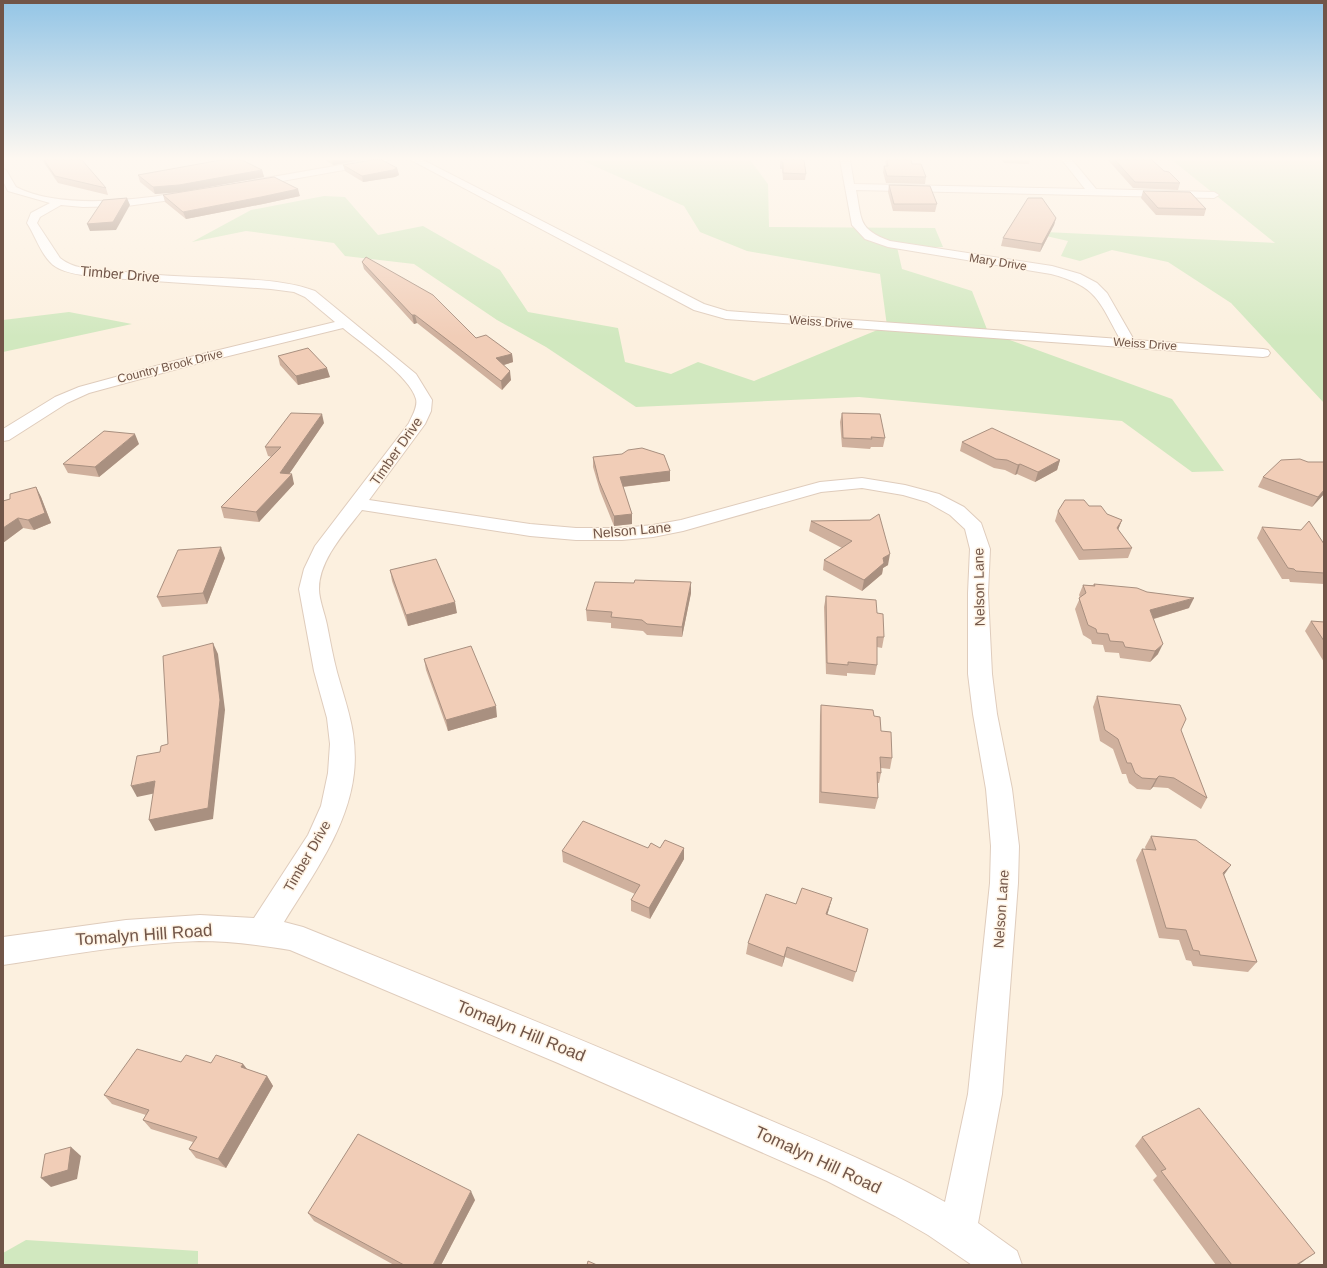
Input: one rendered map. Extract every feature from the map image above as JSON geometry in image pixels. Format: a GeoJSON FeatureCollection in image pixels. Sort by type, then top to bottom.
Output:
{"type":"FeatureCollection","features":[{"type":"Feature","properties":{"kind":"street","name":"Timber Drive"},"geometry":{"type":"LineString","coordinates":[[33,219],[32,223],[50,254],[65,268],[113,275],[289,288],[315,297],[412,377],[424,400],[423,412],[417,424],[322,550],[314,569],[309,588],[325,671],[339,718],[342,744],[341,773],[334,806],[319,841],[262,932]]}},
{"type":"Feature","properties":{"kind":"street","name":"Weiss Drive"},"geometry":{"type":"LineString","coordinates":[[530,219],[699,307],[716,313],[757,318],[1263,353]]}},
{"type":"Feature","properties":{"kind":"street","name":"Mary Drive"},"geometry":{"type":"LineString","coordinates":[[856,219],[857,225],[869,237],[888,244],[1052,270],[1078,278],[1097,289],[1105,300],[1129,343]]}},
{"type":"Feature","properties":{"kind":"street","name":"Country Brook Drive"},"geometry":{"type":"LineString","coordinates":[[3,436],[48,407],[84,390],[183,363],[347,323]]}},
{"type":"Feature","properties":{"kind":"street","name":"Nelson Lane"},"geometry":{"type":"LineString","coordinates":[[357,504],[530,530],[576,534],[622,534],[653,531],[683,525],[820,487],[862,483],[905,490],[933,498],[956,511],[974,527],[980,549],[978,593],[980,674],[985,714],[999,789],[1005,861],[984,1094],[958,1230]]}},
{"type":"Feature","properties":{"kind":"street","name":"Tomalyn Hill Road"},"geometry":{"type":"LineString","coordinates":[[3,951],[126,933],[200,928],[262,932],[292,937],[619,1071],[862,1178],[958,1230],[1003,1265]]}},
{"type":"Feature","properties":{"kind":"green space"},"geometry":{"type":"Polygon","coordinates":[[[234,219],[364,219],[378,235],[423,226],[500,270],[528,312],[618,328],[625,362],[671,374],[698,362],[754,381],[887,326],[880,274],[747,251],[700,232],[692,219],[769,219],[769,227],[935,228],[943,247],[897,247],[902,269],[972,291],[988,332],[1172,399],[1224,471],[1192,472],[1122,421],[859,397],[636,407],[546,347],[497,320],[414,264],[345,256],[334,243],[246,231],[192,242],[234,219]]]}},
{"type":"Feature","properties":{"kind":"green space"},"geometry":{"type":"Polygon","coordinates":[[[1245,219],[1324,219],[1324,403],[1231,303],[1168,262],[1112,250],[1080,261],[1061,256],[1068,241],[1024,231],[1275,243],[1245,219]]]}},
{"type":"Feature","properties":{"kind":"green space"},"geometry":{"type":"Polygon","coordinates":[[[69,312],[132,324],[3,352],[3,320],[69,312]]]}},
{"type":"Feature","properties":{"kind":"green space"},"geometry":{"type":"Polygon","coordinates":[[[26,1240],[198,1251],[198,1265],[3,1265],[3,1253],[26,1240]]]}},
{"type":"Feature","properties":{"kind":"building"},"geometry":{"type":"Polygon","coordinates":[[[90,219],[115,219],[113,222],[87,224],[90,219]]]}},
{"type":"Feature","properties":{"kind":"building"},"geometry":{"type":"Polygon","coordinates":[[[1015,219],[1055,219],[1042,244],[1003,238],[1015,219]]]}},
{"type":"Feature","properties":{"kind":"building"},"geometry":{"type":"Polygon","coordinates":[[[366,257],[433,295],[476,338],[486,335],[512,354],[496,358],[510,371],[501,381],[415,315],[412,315],[362,262],[366,257]]]}},
{"type":"Feature","properties":{"kind":"building"},"geometry":{"type":"Polygon","coordinates":[[[308,348],[327,368],[296,376],[278,356],[308,348]]]}},
{"type":"Feature","properties":{"kind":"building"},"geometry":{"type":"Polygon","coordinates":[[[291,413],[322,414],[280,473],[292,474],[256,512],[221,507],[281,447],[265,447],[291,413]]]}},
{"type":"Feature","properties":{"kind":"building"},"geometry":{"type":"Polygon","coordinates":[[[842,413],[880,414],[885,438],[843,438],[842,413]]]}},
{"type":"Feature","properties":{"kind":"building"},"geometry":{"type":"Polygon","coordinates":[[[992,428],[1060,460],[1038,472],[1020,464],[1018,465],[1007,460],[996,459],[962,442],[992,428]]]}},
{"type":"Feature","properties":{"kind":"building"},"geometry":{"type":"Polygon","coordinates":[[[104,431],[135,434],[95,467],[63,464],[104,431]]]}},
{"type":"Feature","properties":{"kind":"building"},"geometry":{"type":"Polygon","coordinates":[[[642,448],[664,455],[670,471],[620,477],[632,514],[614,516],[599,481],[593,457],[622,454],[628,450],[642,448]]]}},
{"type":"Feature","properties":{"kind":"building"},"geometry":{"type":"Polygon","coordinates":[[[1300,459],[1308,462],[1324,462],[1324,490],[1318,497],[1263,477],[1281,460],[1300,459]]]}},
{"type":"Feature","properties":{"kind":"building"},"geometry":{"type":"Polygon","coordinates":[[[36,487],[45,513],[28,520],[18,518],[3,528],[3,501],[10,499],[10,494],[36,487]]]}},
{"type":"Feature","properties":{"kind":"building"},"geometry":{"type":"Polygon","coordinates":[[[1065,500],[1084,500],[1089,506],[1101,506],[1107,514],[1122,520],[1117,528],[1132,548],[1083,550],[1058,511],[1065,500]]]}},
{"type":"Feature","properties":{"kind":"building"},"geometry":{"type":"Polygon","coordinates":[[[879,514],[890,554],[883,558],[884,563],[864,580],[824,560],[852,541],[811,521],[870,520],[879,514]]]}},
{"type":"Feature","properties":{"kind":"building"},"geometry":{"type":"Polygon","coordinates":[[[1309,521],[1324,544],[1324,573],[1296,571],[1288,568],[1262,527],[1301,530],[1309,521]]]}},
{"type":"Feature","properties":{"kind":"building"},"geometry":{"type":"Polygon","coordinates":[[[221,547],[203,593],[157,597],[178,550],[221,547]]]}},
{"type":"Feature","properties":{"kind":"building"},"geometry":{"type":"Polygon","coordinates":[[[436,559],[455,602],[406,615],[390,570],[436,559]]]}},
{"type":"Feature","properties":{"kind":"building"},"geometry":{"type":"Polygon","coordinates":[[[635,580],[691,582],[682,627],[647,624],[642,620],[611,617],[612,612],[586,610],[595,582],[634,583],[635,580]]]}},
{"type":"Feature","properties":{"kind":"building"},"geometry":{"type":"Polygon","coordinates":[[[1094,584],[1137,588],[1147,592],[1194,598],[1150,610],[1163,644],[1155,651],[1125,647],[1123,642],[1110,641],[1108,634],[1097,633],[1096,629],[1088,625],[1079,598],[1086,593],[1083,585],[1095,586],[1094,584]]]}},
{"type":"Feature","properties":{"kind":"building"},"geometry":{"type":"Polygon","coordinates":[[[826,596],[876,600],[877,613],[883,614],[884,637],[877,637],[877,665],[848,662],[848,665],[827,663],[826,596]]]}},
{"type":"Feature","properties":{"kind":"building"},"geometry":{"type":"Polygon","coordinates":[[[1311,621],[1324,622],[1324,641],[1311,621]]]}},
{"type":"Feature","properties":{"kind":"building"},"geometry":{"type":"Polygon","coordinates":[[[213,643],[220,700],[208,808],[149,820],[155,781],[131,786],[137,756],[160,752],[161,746],[168,744],[163,656],[213,643]]]}},
{"type":"Feature","properties":{"kind":"building"},"geometry":{"type":"Polygon","coordinates":[[[471,646],[496,706],[446,720],[424,659],[471,646]]]}},
{"type":"Feature","properties":{"kind":"building"},"geometry":{"type":"Polygon","coordinates":[[[1097,696],[1180,705],[1186,719],[1181,730],[1207,798],[1174,778],[1159,776],[1156,779],[1142,778],[1135,773],[1131,763],[1127,763],[1118,739],[1105,730],[1097,696]]]}},
{"type":"Feature","properties":{"kind":"building"},"geometry":{"type":"Polygon","coordinates":[[[821,705],[873,710],[874,716],[880,717],[881,731],[891,732],[892,758],[880,757],[881,773],[877,772],[878,798],[821,792],[821,705]]]}},
{"type":"Feature","properties":{"kind":"building"},"geometry":{"type":"Polygon","coordinates":[[[583,821],[648,848],[651,843],[660,848],[665,840],[684,848],[649,908],[631,900],[640,885],[562,851],[583,821]]]}},
{"type":"Feature","properties":{"kind":"building"},"geometry":{"type":"Polygon","coordinates":[[[1151,836],[1196,840],[1231,865],[1223,873],[1257,962],[1200,955],[1199,951],[1193,950],[1186,930],[1166,928],[1142,849],[1156,850],[1151,836]]]}},
{"type":"Feature","properties":{"kind":"building"},"geometry":{"type":"Polygon","coordinates":[[[802,888],[832,898],[826,914],[868,929],[856,972],[787,947],[784,957],[748,943],[766,894],[796,904],[802,888]]]}},
{"type":"Feature","properties":{"kind":"building"},"geometry":{"type":"Polygon","coordinates":[[[137,1049],[181,1062],[186,1055],[211,1063],[216,1055],[243,1064],[241,1067],[267,1076],[218,1159],[189,1149],[197,1137],[143,1120],[149,1110],[104,1095],[137,1049]]]}},
{"type":"Feature","properties":{"kind":"building"},"geometry":{"type":"Polygon","coordinates":[[[1199,1108],[1315,1253],[1296,1265],[1232,1265],[1161,1171],[1166,1169],[1142,1137],[1199,1108]]]}},
{"type":"Feature","properties":{"kind":"building"},"geometry":{"type":"Polygon","coordinates":[[[358,1134],[471,1191],[433,1265],[404,1265],[308,1213],[358,1134]]]}},
{"type":"Feature","properties":{"kind":"building"},"geometry":{"type":"Polygon","coordinates":[[[71,1147],[68,1170],[41,1178],[45,1154],[71,1147]]]}},
{"type":"Feature","properties":{"kind":"building"},"geometry":{"type":"Polygon","coordinates":[[[588,1261],[597,1265],[587,1265],[588,1261]]]}}]}
